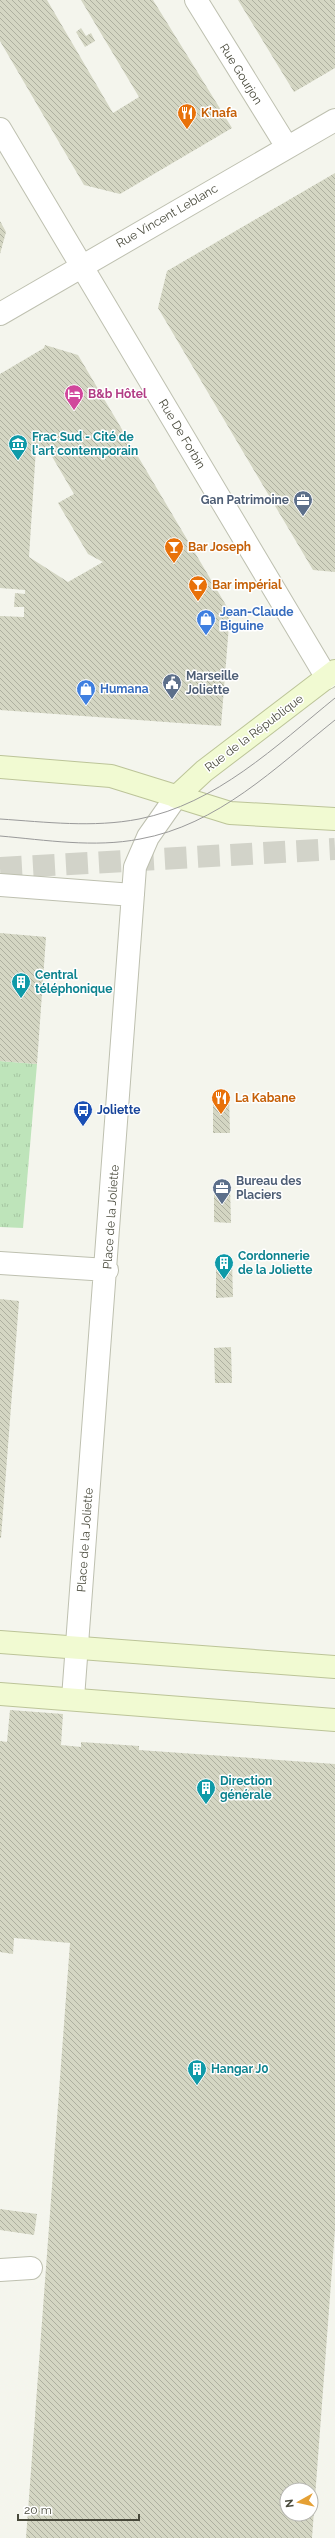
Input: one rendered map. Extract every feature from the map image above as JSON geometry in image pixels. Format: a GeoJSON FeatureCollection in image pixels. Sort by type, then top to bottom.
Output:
{"type":"FeatureCollection","features":[{"type":"Feature","properties":{"kind":"street","name":"Rue Gourjon"},"geometry":{"type":"LineString","coordinates":[[196,0],[287,147]]}},
{"type":"Feature","properties":{"kind":"street","name":"Rue Vincent Leblanc"},"geometry":{"type":"LineString","coordinates":[[0,314],[335,120]]}},
{"type":"Feature","properties":{"kind":"street","name":"Rue De Forbin"},"geometry":{"type":"LineString","coordinates":[[0,129],[60,233],[83,265],[331,675]]}},
{"type":"Feature","properties":{"kind":"street","name":"Rue de la République"},"geometry":{"type":"LineString","coordinates":[[176,797],[204,770],[331,675]]}},
{"type":"Feature","properties":{"kind":"street"},"geometry":{"type":"LineString","coordinates":[[0,767],[112,776],[230,813],[335,819]]}},
{"type":"Feature","properties":{"kind":"street","name":"Place de la Joliette"},"geometry":{"type":"LineString","coordinates":[[73,1698],[107,1270],[135,867],[143,846],[176,797]]}},
{"type":"Feature","properties":{"kind":"street"},"geometry":{"type":"LineString","coordinates":[[0,885],[133,895]]}},
{"type":"Feature","properties":{"kind":"street"},"geometry":{"type":"LineString","coordinates":[[0,1263],[107,1270]]}},
{"type":"Feature","properties":{"kind":"street"},"geometry":{"type":"LineString","coordinates":[[0,1642],[76,1649],[245,1659],[335,1667]]}},
{"type":"Feature","properties":{"kind":"street"},"geometry":{"type":"LineString","coordinates":[[0,1694],[73,1698],[335,1720]]}},
{"type":"Feature","properties":{"kind":"street"},"geometry":{"type":"LineString","coordinates":[[0,2270],[31,2268]]}},
{"type":"Feature","properties":{"kind":"green space"},"geometry":{"type":"Polygon","coordinates":[[[0,1061],[37,1064],[23,1228],[0,1227],[0,1061]]]}},
{"type":"Feature","properties":{"kind":"building"},"geometry":{"type":"Polygon","coordinates":[[[0,0],[47,0],[113,113],[139,97],[81,0],[153,0],[232,128],[120,194],[84,185],[0,41],[0,0]]]}},
{"type":"Feature","properties":{"kind":"building"},"geometry":{"type":"Polygon","coordinates":[[[238,0],[335,0],[335,68],[294,92],[238,0]]]}},
{"type":"Feature","properties":{"kind":"building"},"geometry":{"type":"Polygon","coordinates":[[[81,28],[86,36],[91,33],[95,41],[85,47],[76,32],[81,28]]]}},
{"type":"Feature","properties":{"kind":"building"},"geometry":{"type":"Polygon","coordinates":[[[335,173],[335,572],[313,570],[158,308],[167,271],[335,173]]]}},
{"type":"Feature","properties":{"kind":"building"},"geometry":{"type":"Polygon","coordinates":[[[0,221],[6,232],[0,254],[0,221]]]}},
{"type":"Feature","properties":{"kind":"building"},"geometry":{"type":"Polygon","coordinates":[[[45,345],[78,355],[230,612],[221,726],[0,710],[0,616],[24,617],[24,607],[14,607],[15,593],[25,594],[25,590],[0,588],[0,374],[44,348],[45,345]],[[36,448],[29,557],[68,582],[103,562],[88,554],[58,503],[74,494],[47,448],[36,448]]]}},
{"type":"Feature","properties":{"kind":"building","name":"Central téléphonique"},"geometry":{"type":"Polygon","coordinates":[[[0,933],[46,937],[37,1064],[0,1061],[0,933]]]}},
{"type":"Feature","properties":{"kind":"building","name":"La Kabane"},"geometry":{"type":"Polygon","coordinates":[[[229,1097],[230,1133],[213,1133],[213,1098],[229,1097]]]}},
{"type":"Feature","properties":{"kind":"building","name":"Bureau des Placiers"},"geometry":{"type":"Polygon","coordinates":[[[214,1187],[230,1187],[231,1223],[214,1222],[214,1187]]]}},
{"type":"Feature","properties":{"kind":"building","name":"Cordonnerie de la Joliette"},"geometry":{"type":"Polygon","coordinates":[[[216,1262],[232,1262],[233,1297],[216,1298],[216,1262]]]}},
{"type":"Feature","properties":{"kind":"building"},"geometry":{"type":"Polygon","coordinates":[[[0,1299],[19,1301],[1,1538],[0,1538],[0,1299]]]}},
{"type":"Feature","properties":{"kind":"building"},"geometry":{"type":"Polygon","coordinates":[[[231,1347],[232,1383],[215,1383],[214,1348],[231,1347]]]}},
{"type":"Feature","properties":{"kind":"building","name":"Hangar J0"},"geometry":{"type":"Polygon","coordinates":[[[10,1710],[63,1714],[61,1745],[81,1747],[81,1742],[139,1746],[139,1750],[335,1764],[335,2229],[316,2482],[279,2482],[279,2522],[313,2522],[312,2538],[26,2538],[70,1943],[14,1938],[13,1954],[0,1952],[0,1741],[7,1742],[10,1710]]]}},
{"type":"Feature","properties":{"kind":"building"},"geometry":{"type":"Polygon","coordinates":[[[0,2209],[37,2214],[34,2235],[0,2230],[0,2209]]]}},
{"type":"Feature","properties":{"kind":"tunnel"},"geometry":{"type":"LineString","coordinates":[[0,868],[335,849]]}},
{"type":"Feature","properties":{"kind":"tram line"},"geometry":{"type":"LineString","coordinates":[[0,819],[87,824],[122,822],[167,811],[194,801],[244,771],[335,698]]}},
{"type":"Feature","properties":{"kind":"tram line"},"geometry":{"type":"LineString","coordinates":[[0,836],[52,841],[105,843],[123,842],[168,832],[195,821],[220,808],[244,792],[268,775],[335,720]]}},
{"type":"Feature","properties":{"kind":"place","name":"K'nafa"},"geometry":{"type":"Point","coordinates":[187,130]}},
{"type":"Feature","properties":{"kind":"place","name":"B&b Hôtel"},"geometry":{"type":"Point","coordinates":[74,411]}},
{"type":"Feature","properties":{"kind":"place","name":"Frac Sud - Cité de l'art contemporain"},"geometry":{"type":"Point","coordinates":[18,461]}},
{"type":"Feature","properties":{"kind":"place","name":"Gan Patrimoine"},"geometry":{"type":"Point","coordinates":[303,517]}},
{"type":"Feature","properties":{"kind":"place","name":"Bar Joseph"},"geometry":{"type":"Point","coordinates":[174,564]}},
{"type":"Feature","properties":{"kind":"place","name":"Bar impérial"},"geometry":{"type":"Point","coordinates":[198,602]}},
{"type":"Feature","properties":{"kind":"place","name":"Jean-Claude Biguine"},"geometry":{"type":"Point","coordinates":[206,636]}},
{"type":"Feature","properties":{"kind":"place","name":"Marseille Joliette"},"geometry":{"type":"Point","coordinates":[172,700]}},
{"type":"Feature","properties":{"kind":"place","name":"Humana"},"geometry":{"type":"Point","coordinates":[86,706]}},
{"type":"Feature","properties":{"kind":"place","name":"Central téléphonique"},"geometry":{"type":"Point","coordinates":[21,999]}},
{"type":"Feature","properties":{"kind":"place","name":"La Kabane"},"geometry":{"type":"Point","coordinates":[221,1115]}},
{"type":"Feature","properties":{"kind":"place","name":"Joliette"},"geometry":{"type":"Point","coordinates":[83,1127]}},
{"type":"Feature","properties":{"kind":"place","name":"Bureau des Placiers"},"geometry":{"type":"Point","coordinates":[222,1205]}},
{"type":"Feature","properties":{"kind":"place","name":"Cordonnerie de la Joliette"},"geometry":{"type":"Point","coordinates":[224,1280]}},
{"type":"Feature","properties":{"kind":"place","name":"Direction générale"},"geometry":{"type":"Point","coordinates":[206,1805]}},
{"type":"Feature","properties":{"kind":"place","name":"Hangar J0"},"geometry":{"type":"Point","coordinates":[197,2086]}}]}
